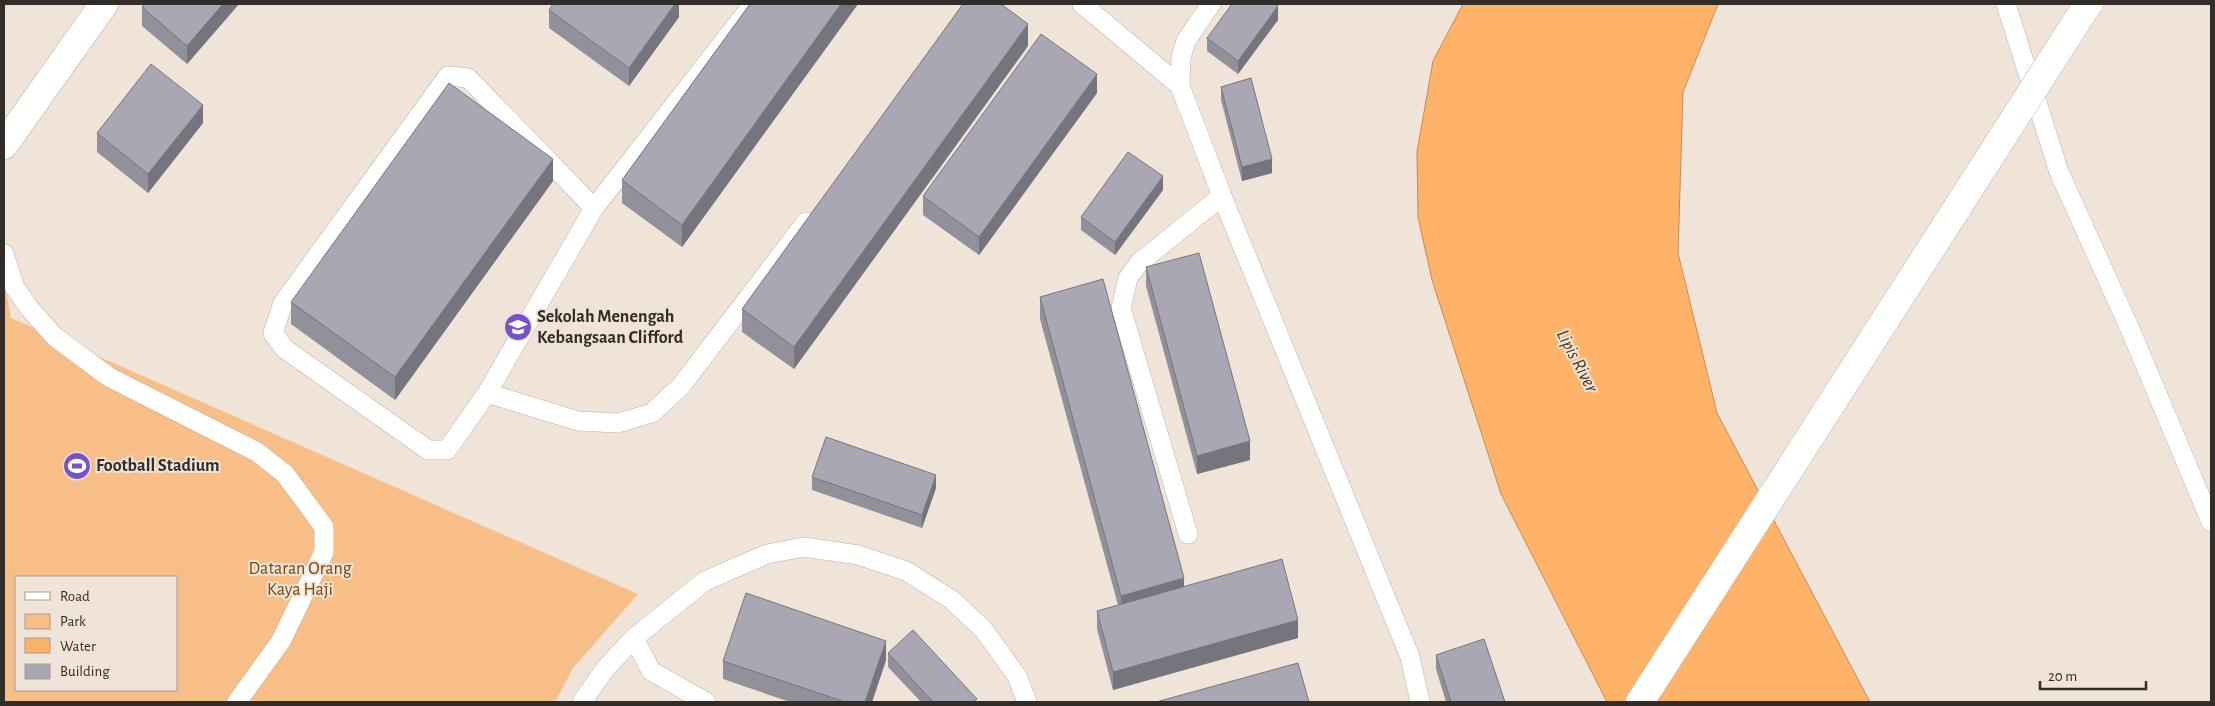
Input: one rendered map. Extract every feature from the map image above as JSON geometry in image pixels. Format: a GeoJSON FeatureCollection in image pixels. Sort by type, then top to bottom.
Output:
{"type":"FeatureCollection","features":[{"type":"Feature","properties":{"kind":"main road"},"geometry":{"type":"LineString","coordinates":[[4,145],[104,4]]}},
{"type":"Feature","properties":{"kind":"main road"},"geometry":{"type":"LineString","coordinates":[[1640,702],[2088,4]]}},
{"type":"Feature","properties":{"kind":"lane"},"geometry":{"type":"LineString","coordinates":[[594,208],[468,78],[448,76],[283,303],[273,333],[285,349],[428,450],[447,450],[487,393],[594,208],[753,4]]}},
{"type":"Feature","properties":{"kind":"lane"},"geometry":{"type":"LineString","coordinates":[[1082,4],[1180,86]]}},
{"type":"Feature","properties":{"kind":"lane"},"geometry":{"type":"LineString","coordinates":[[1211,4],[1186,41],[1180,57],[1180,86],[1222,196],[1410,657],[1420,702]]}},
{"type":"Feature","properties":{"kind":"lane"},"geometry":{"type":"LineString","coordinates":[[2006,4],[2059,172],[2130,329],[2211,522]]}},
{"type":"Feature","properties":{"kind":"lane"},"geometry":{"type":"LineString","coordinates":[[1188,534],[1121,308],[1128,278],[1139,263],[1222,196]]}},
{"type":"Feature","properties":{"kind":"lane"},"geometry":{"type":"LineString","coordinates":[[487,393],[578,421],[618,423],[652,413],[682,386],[814,211]]}},
{"type":"Feature","properties":{"kind":"lane"},"geometry":{"type":"LineString","coordinates":[[4,254],[15,288],[30,309],[55,337],[109,377],[257,452],[285,474],[324,527],[324,552],[281,641],[236,702]]}},
{"type":"Feature","properties":{"kind":"lane"},"geometry":{"type":"LineString","coordinates":[[582,702],[605,669],[634,638],[705,581],[767,554],[804,547],[858,555],[906,571],[952,600],[989,637],[1017,676],[1027,702]]}},
{"type":"Feature","properties":{"kind":"lane"},"geometry":{"type":"LineString","coordinates":[[634,638],[651,671],[706,702]]}},
{"type":"Feature","properties":{"kind":"green space","name":"Dataran Orang Kaya Haji"},"geometry":{"type":"Polygon","coordinates":[[[4,280],[11,318],[638,594],[573,668],[555,702],[4,702],[4,280]]]}},
{"type":"Feature","properties":{"kind":"water","name":"Lipis River"},"geometry":{"type":"Polygon","coordinates":[[[1463,4],[1718,4],[1683,92],[1678,253],[1717,413],[1870,702],[1607,702],[1501,494],[1432,280],[1418,217],[1417,152],[1433,61],[1463,4]]]}},
{"type":"Feature","properties":{"kind":"building"},"geometry":{"type":"Polygon","coordinates":[[[145,4],[223,4],[187,46],[142,7],[145,4]]]}},
{"type":"Feature","properties":{"kind":"building"},"geometry":{"type":"Polygon","coordinates":[[[553,4],[675,4],[629,68],[549,10],[553,4]]]}},
{"type":"Feature","properties":{"kind":"building"},"geometry":{"type":"Polygon","coordinates":[[[750,4],[841,4],[682,225],[622,180],[750,4]]]}},
{"type":"Feature","properties":{"kind":"building"},"geometry":{"type":"Polygon","coordinates":[[[963,4],[1001,4],[1028,24],[794,347],[742,309],[963,4]]]}},
{"type":"Feature","properties":{"kind":"building"},"geometry":{"type":"Polygon","coordinates":[[[1232,4],[1274,4],[1278,6],[1238,61],[1207,38],[1232,4]]]}},
{"type":"Feature","properties":{"kind":"building"},"geometry":{"type":"Polygon","coordinates":[[[1041,34],[1097,74],[979,237],[923,196],[1041,34]]]}},
{"type":"Feature","properties":{"kind":"building"},"geometry":{"type":"Polygon","coordinates":[[[151,64],[203,105],[148,174],[97,133],[151,64]]]}},
{"type":"Feature","properties":{"kind":"building"},"geometry":{"type":"Polygon","coordinates":[[[1251,78],[1272,159],[1242,167],[1221,87],[1251,78]]]}},
{"type":"Feature","properties":{"kind":"building"},"geometry":{"type":"Polygon","coordinates":[[[449,83],[553,159],[395,377],[291,302],[449,83]]]}},
{"type":"Feature","properties":{"kind":"building"},"geometry":{"type":"Polygon","coordinates":[[[1128,152],[1163,176],[1115,242],[1081,217],[1128,152]]]}},
{"type":"Feature","properties":{"kind":"building"},"geometry":{"type":"Polygon","coordinates":[[[1199,253],[1250,441],[1197,456],[1146,267],[1199,253]]]}},
{"type":"Feature","properties":{"kind":"building"},"geometry":{"type":"Polygon","coordinates":[[[1103,279],[1184,578],[1121,596],[1040,297],[1103,279]]]}},
{"type":"Feature","properties":{"kind":"building"},"geometry":{"type":"Polygon","coordinates":[[[826,437],[936,475],[922,515],[812,477],[826,437]]]}},
{"type":"Feature","properties":{"kind":"building"},"geometry":{"type":"Polygon","coordinates":[[[1282,559],[1298,620],[1113,672],[1097,611],[1282,559]]]}},
{"type":"Feature","properties":{"kind":"building"},"geometry":{"type":"Polygon","coordinates":[[[746,593],[886,641],[865,702],[845,702],[723,661],[746,593]]]}},
{"type":"Feature","properties":{"kind":"building"},"geometry":{"type":"Polygon","coordinates":[[[913,630],[977,699],[973,702],[933,702],[888,653],[913,630]]]}},
{"type":"Feature","properties":{"kind":"building"},"geometry":{"type":"Polygon","coordinates":[[[1484,639],[1505,702],[1451,702],[1436,655],[1484,639]]]}},
{"type":"Feature","properties":{"kind":"building"},"geometry":{"type":"Polygon","coordinates":[[[1298,663],[1309,702],[1156,702],[1298,663]]]}},
{"type":"Feature","properties":{"kind":"place","name":"Sekolah Menengah Kebangsaan Clifford"},"geometry":{"type":"Point","coordinates":[518,327]}},
{"type":"Feature","properties":{"kind":"place","name":"Football Stadium"},"geometry":{"type":"Point","coordinates":[77,466]}}]}
